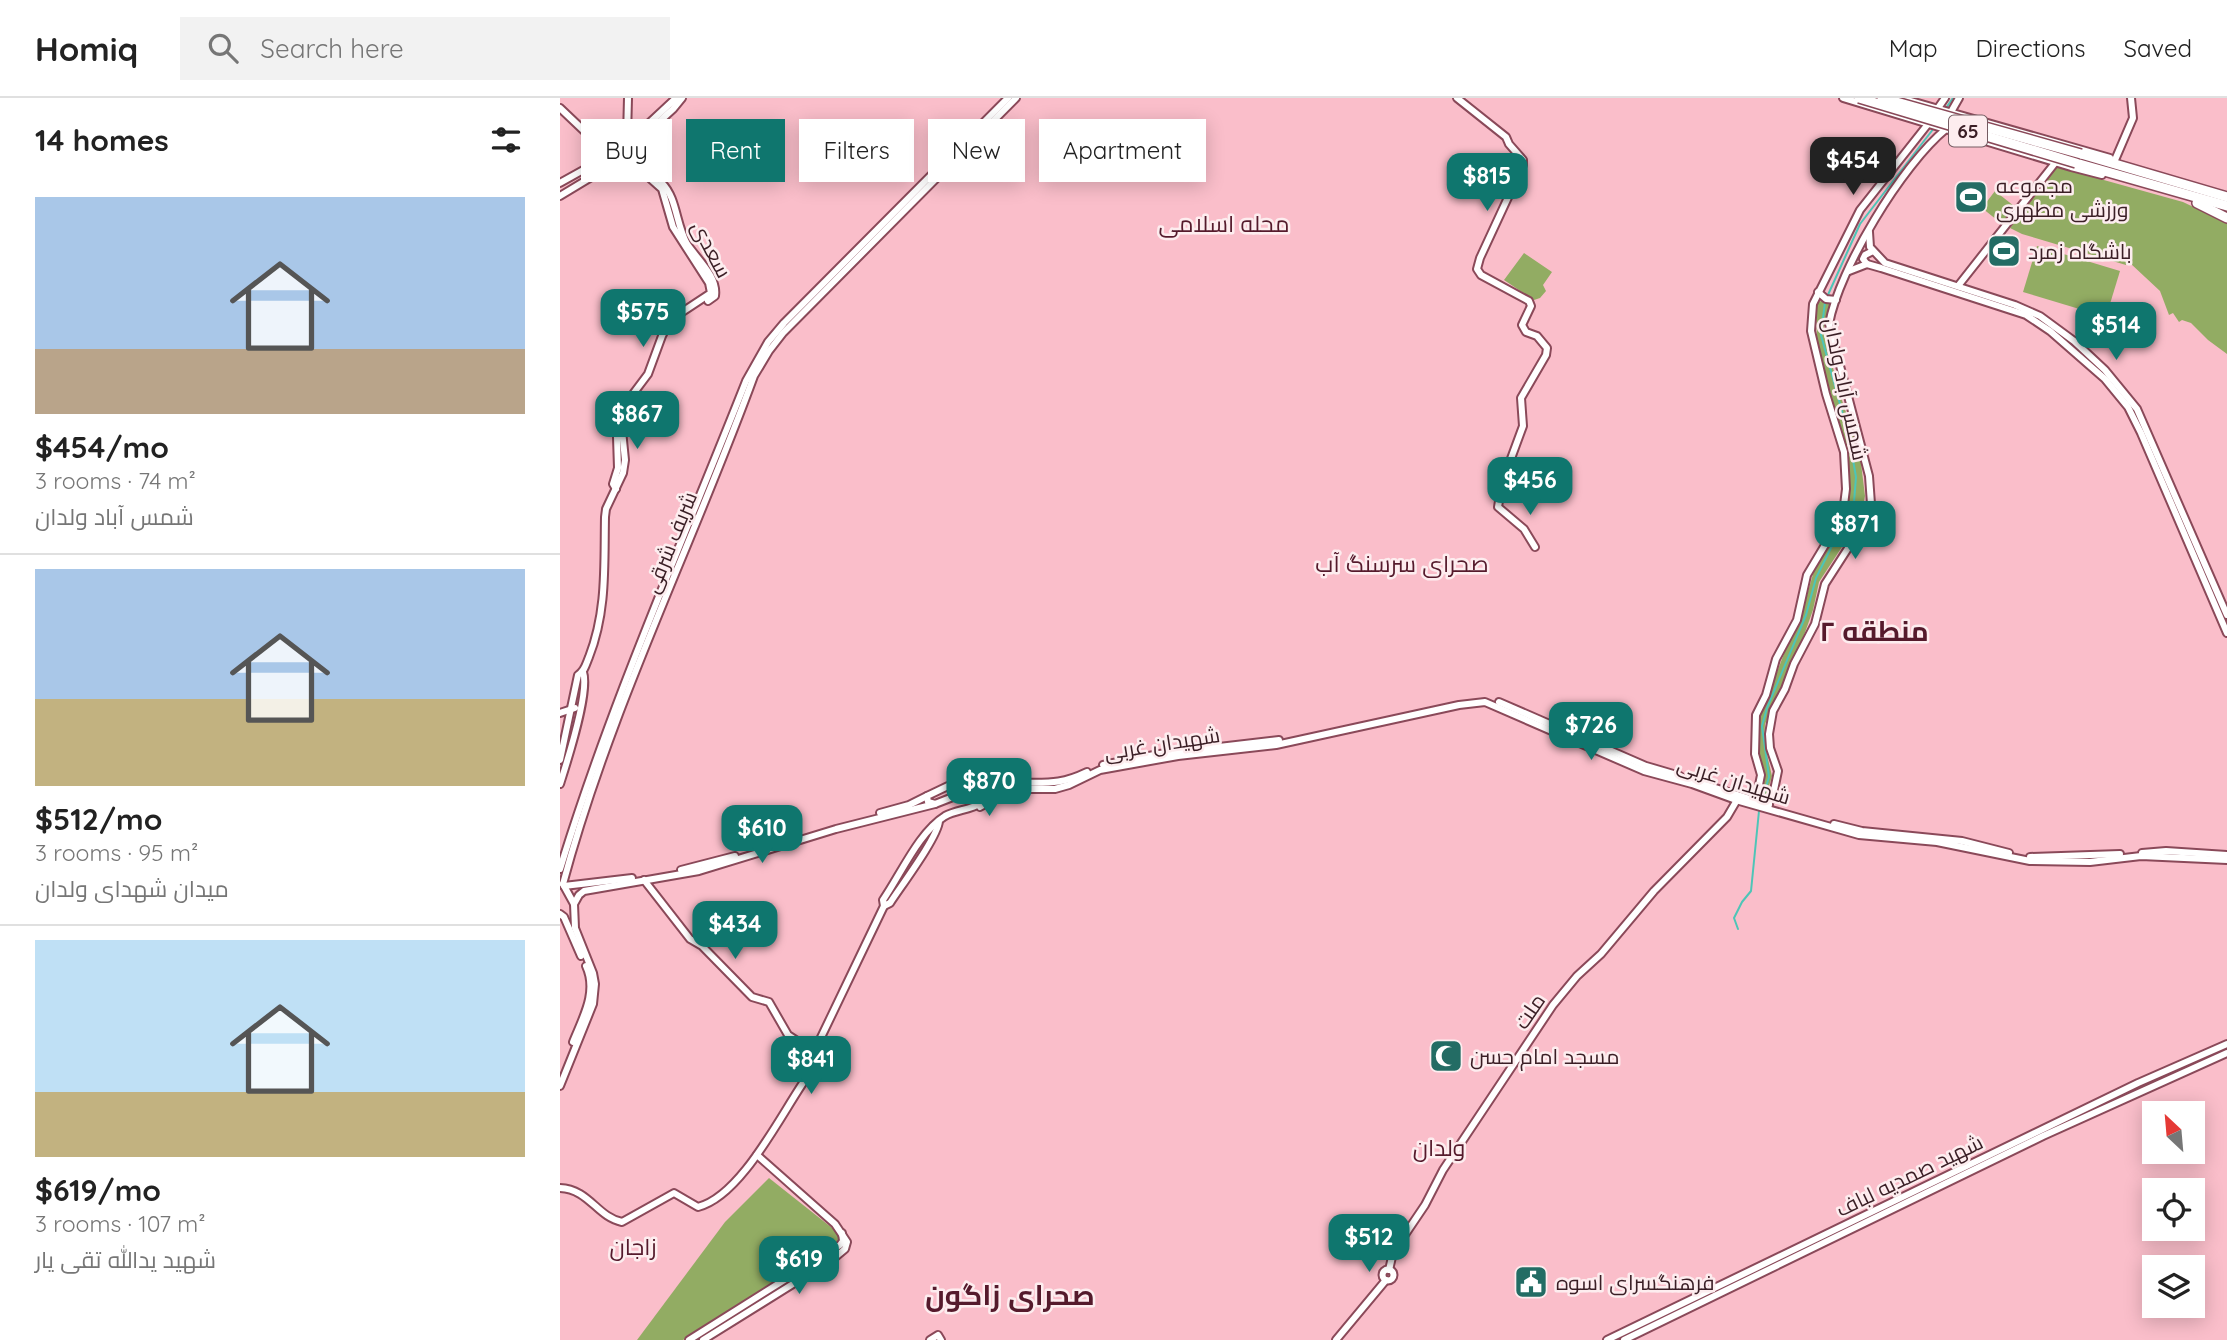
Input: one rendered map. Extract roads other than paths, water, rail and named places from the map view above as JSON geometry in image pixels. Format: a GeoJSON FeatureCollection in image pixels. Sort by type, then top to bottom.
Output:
{"type":"FeatureCollection","features":[{"type":"Feature","properties":{"kind":"highway","name":"65"},"geometry":{"type":"LineString","coordinates":[[1859,98],[2079,159],[2131,168],[2227,197]]}},
{"type":"Feature","properties":{"kind":"highway","name":"65"},"geometry":{"type":"LineString","coordinates":[[1882,98],[2079,159],[2170,191],[2227,218]]}},
{"type":"Feature","properties":{"kind":"highway"},"geometry":{"type":"LineString","coordinates":[[2170,191],[2227,206]]}},
{"type":"Feature","properties":{"kind":"main road"},"geometry":{"type":"LineString","coordinates":[[628,98],[629,119]]}},
{"type":"Feature","properties":{"kind":"main road"},"geometry":{"type":"LineString","coordinates":[[654,119],[676,98]]}},
{"type":"Feature","properties":{"kind":"main road"},"geometry":{"type":"LineString","coordinates":[[662,119],[682,98]]}},
{"type":"Feature","properties":{"kind":"main road","name":"شریف شرقی"},"geometry":{"type":"LineString","coordinates":[[990,119],[1008,98]]}},
{"type":"Feature","properties":{"kind":"main road","name":"شریف شرقی"},"geometry":{"type":"LineString","coordinates":[[992,119],[1016,98]]}},
{"type":"Feature","properties":{"kind":"main road"},"geometry":{"type":"LineString","coordinates":[[1457,98],[1506,136],[1509,144],[1523,159],[1523,165],[1477,270],[1481,275],[1530,301],[1531,306],[1522,325],[1525,332],[1537,336],[1547,348],[1546,355],[1521,398],[1523,426],[1502,483],[1498,509],[1524,529],[1535,547]]}},
{"type":"Feature","properties":{"kind":"main road"},"geometry":{"type":"LineString","coordinates":[[1843,98],[2055,163],[2155,187]]}},
{"type":"Feature","properties":{"kind":"main road"},"geometry":{"type":"LineString","coordinates":[[1900,98],[2115,160],[2131,168]]}},
{"type":"Feature","properties":{"kind":"main road"},"geometry":{"type":"LineString","coordinates":[[1938,108],[1945,98]]}},
{"type":"Feature","properties":{"kind":"main road"},"geometry":{"type":"LineString","coordinates":[[1951,112],[1959,98]]}},
{"type":"Feature","properties":{"kind":"main road"},"geometry":{"type":"LineString","coordinates":[[2115,160],[2133,118],[2131,98]]}},
{"type":"Feature","properties":{"kind":"main road"},"geometry":{"type":"LineString","coordinates":[[560,108],[581,128]]}},
{"type":"Feature","properties":{"kind":"main road"},"geometry":{"type":"LineString","coordinates":[[1981,140],[1987,131],[1986,122]]}},
{"type":"Feature","properties":{"kind":"main road","name":"شمس آباد ولدان"},"geometry":{"type":"LineString","coordinates":[[1750,799],[1758,790],[1761,775],[1755,754],[1756,715],[1766,695],[1776,659],[1797,620],[1807,575],[1844,505],[1844,452],[1811,331],[1812,304],[1860,210],[1928,124]]}},
{"type":"Feature","properties":{"kind":"main road"},"geometry":{"type":"LineString","coordinates":[[1989,143],[1988,133],[1996,125]]}},
{"type":"Feature","properties":{"kind":"main road"},"geometry":{"type":"LineString","coordinates":[[1768,807],[1779,771],[1770,748],[1769,734],[1773,712],[1815,624],[1825,584],[1852,542],[1871,504],[1869,476],[1829,324],[1847,272],[1888,198],[1926,148],[1946,129]]}},
{"type":"Feature","properties":{"kind":"main road"},"geometry":{"type":"LineString","coordinates":[[1916,139],[1925,142],[1926,148]]}},
{"type":"Feature","properties":{"kind":"main road"},"geometry":{"type":"LineString","coordinates":[[1958,286],[2055,163]]}},
{"type":"Feature","properties":{"kind":"main road"},"geometry":{"type":"LineString","coordinates":[[560,183],[581,171]]}},
{"type":"Feature","properties":{"kind":"main road"},"geometry":{"type":"LineString","coordinates":[[560,196],[583,182]]}},
{"type":"Feature","properties":{"kind":"main road","name":"سعدی"},"geometry":{"type":"LineString","coordinates":[[560,760],[573,709],[578,675],[583,672],[593,646],[603,609],[605,517],[616,489],[613,484],[619,457],[618,419],[621,410],[648,374],[670,320],[709,297],[710,288],[673,227],[662,189],[653,182]]}},
{"type":"Feature","properties":{"kind":"main road","name":"سعدی"},"geometry":{"type":"LineString","coordinates":[[660,182],[671,194],[680,229],[715,286],[715,296],[688,313],[675,317]]}},
{"type":"Feature","properties":{"kind":"main road","name":"شریف شرقی"},"geometry":{"type":"LineString","coordinates":[[562,884],[604,754],[746,381],[762,350],[784,323],[928,182]]}},
{"type":"Feature","properties":{"kind":"main road"},"geometry":{"type":"LineString","coordinates":[[1869,232],[1870,247],[1885,263],[2015,305],[2040,316],[2105,379],[2128,407],[2227,633]]}},
{"type":"Feature","properties":{"kind":"main road"},"geometry":{"type":"LineString","coordinates":[[1873,251],[1863,259],[1867,264],[2026,315],[2063,337],[2105,370],[2137,409],[2227,615]]}},
{"type":"Feature","properties":{"kind":"main road"},"geometry":{"type":"LineString","coordinates":[[1847,272],[1867,264]]}},
{"type":"Feature","properties":{"kind":"main road"},"geometry":{"type":"LineString","coordinates":[[1818,292],[1826,299],[1836,300]]}},
{"type":"Feature","properties":{"kind":"main road","name":"شریف شرقی"},"geometry":{"type":"LineString","coordinates":[[560,869],[582,797],[713,472]]}},
{"type":"Feature","properties":{"kind":"main road","name":"سعدی"},"geometry":{"type":"LineString","coordinates":[[560,784],[573,742],[585,678],[583,672]]}},
{"type":"Feature","properties":{"kind":"main road","name":"شهیدان غربی"},"geometry":{"type":"LineString","coordinates":[[958,792],[999,784],[1055,783],[1100,766],[1159,754],[1278,740],[1486,698],[1501,702],[1646,766],[1768,807]]}},
{"type":"Feature","properties":{"kind":"main road","name":"شهیدان غربی"},"geometry":{"type":"LineString","coordinates":[[958,792],[1055,789],[1100,770],[1178,756],[1276,745],[1459,705],[1485,702],[1644,771],[1862,831],[1947,839],[2032,858],[2093,857],[2166,851],[2227,858]]}},
{"type":"Feature","properties":{"kind":"main road"},"geometry":{"type":"LineString","coordinates":[[560,713],[580,706]]}},
{"type":"Feature","properties":{"kind":"main road"},"geometry":{"type":"LineString","coordinates":[[560,1076],[590,998],[588,971],[573,930],[578,896],[591,889],[699,871],[836,829],[935,804],[958,792],[954,786],[948,786],[909,805],[709,864],[575,886],[562,884]]}},
{"type":"Feature","properties":{"kind":"main road"},"geometry":{"type":"LineString","coordinates":[[560,1188],[572,1188],[614,1221],[622,1222],[674,1193],[698,1207],[705,1206],[724,1191],[758,1155],[807,1077],[813,1064],[814,1052],[884,906],[883,900],[924,835],[934,823],[947,815],[975,810],[1012,789]]}},
{"type":"Feature","properties":{"kind":"main road"},"geometry":{"type":"LineString","coordinates":[[959,812],[981,803],[984,799],[980,791]]}},
{"type":"Feature","properties":{"kind":"main road"},"geometry":{"type":"LineString","coordinates":[[927,796],[928,802],[935,804]]}},
{"type":"Feature","properties":{"kind":"main road","name":"ملت"},"geometry":{"type":"LineString","coordinates":[[1336,1340],[1386,1280],[1392,1279],[1389,1270],[1398,1245],[1425,1205],[1443,1170],[1553,1005],[1577,976],[1601,954],[1654,891],[1727,817],[1738,798]]}},
{"type":"Feature","properties":{"kind":"main road"},"geometry":{"type":"LineString","coordinates":[[644,880],[690,939],[702,946],[752,997],[769,1002],[788,1035],[814,1052]]}},
{"type":"Feature","properties":{"kind":"main road"},"geometry":{"type":"LineString","coordinates":[[562,884],[575,908]]}},
{"type":"Feature","properties":{"kind":"main road"},"geometry":{"type":"LineString","coordinates":[[575,886],[573,893],[578,896]]}},
{"type":"Feature","properties":{"kind":"main road"},"geometry":{"type":"LineString","coordinates":[[562,916],[570,917],[575,908]]}},
{"type":"Feature","properties":{"kind":"main road"},"geometry":{"type":"LineString","coordinates":[[560,1086],[593,1004],[593,973],[573,930],[562,916]]}},
{"type":"Feature","properties":{"kind":"main road","name":"شهید صمدیه لباف"},"geometry":{"type":"LineString","coordinates":[[1607,1340],[2031,1139],[2138,1083],[2227,1044]]}},
{"type":"Feature","properties":{"kind":"main road","name":"شهید صمدیه لباف"},"geometry":{"type":"LineString","coordinates":[[2031,1139],[2227,1053]]}},
{"type":"Feature","properties":{"kind":"main road"},"geometry":{"type":"LineString","coordinates":[[703,1340],[845,1249],[847,1242],[841,1231],[758,1155]]}},
{"type":"Feature","properties":{"kind":"main road"},"geometry":{"type":"LineString","coordinates":[[689,1340],[840,1245],[843,1241],[841,1231]]}},
{"type":"Feature","properties":{"kind":"main road","name":"شهید صمدیه لباف"},"geometry":{"type":"LineString","coordinates":[[1624,1340],[1734,1282]]}},
{"type":"Feature","properties":{"kind":"main road"},"geometry":{"type":"LineString","coordinates":[[930,1340],[938,1335],[941,1340]]}},
{"type":"Feature","properties":{"kind":"waterway"},"geometry":{"type":"LineString","coordinates":[[1946,108],[1953,98]]}},
{"type":"Feature","properties":{"kind":"waterway"},"geometry":{"type":"LineString","coordinates":[[1827,297],[1860,224],[1934,128]]}},
{"type":"Feature","properties":{"kind":"waterway"},"geometry":{"type":"LineString","coordinates":[[1762,800],[1769,777],[1762,726],[1767,708],[1806,615],[1816,578],[1854,502],[1856,477],[1849,437],[1821,335],[1825,302]]}},
{"type":"Feature","properties":{"kind":"waterway"},"geometry":{"type":"LineString","coordinates":[[1738,929],[1734,918],[1751,891],[1759,811]]}},
{"type":"Feature","properties":{"kind":"place","name":"مجموعه ورزشی مطهری"},"geometry":{"type":"Point","coordinates":[1971,197]}},
{"type":"Feature","properties":{"kind":"place","name":"باشگاه زمرد"},"geometry":{"type":"Point","coordinates":[2004,251]}},
{"type":"Feature","properties":{"kind":"place","name":"مسجد امام حسن"},"geometry":{"type":"Point","coordinates":[1446,1056]}},
{"type":"Feature","properties":{"kind":"place","name":"فرهنگسرای اسوه"},"geometry":{"type":"Point","coordinates":[1531,1282]}},
{"type":"Feature","properties":{"kind":"district","name":"محله اسلامی"},"geometry":{"type":"Point","coordinates":[1224,223]}},
{"type":"Feature","properties":{"kind":"district","name":"صحرای سرسنگ آب"},"geometry":{"type":"Point","coordinates":[1402,563]}},
{"type":"Feature","properties":{"kind":"district","name":"منطقه ۲"},"geometry":{"type":"Point","coordinates":[1874,630]}},
{"type":"Feature","properties":{"kind":"district","name":"ولدان"},"geometry":{"type":"Point","coordinates":[1439,1147]}},
{"type":"Feature","properties":{"kind":"district","name":"زاجان"},"geometry":{"type":"Point","coordinates":[633,1246]}},
{"type":"Feature","properties":{"kind":"district","name":"صحرای زاگون"},"geometry":{"type":"Point","coordinates":[1010,1294]}}]}
